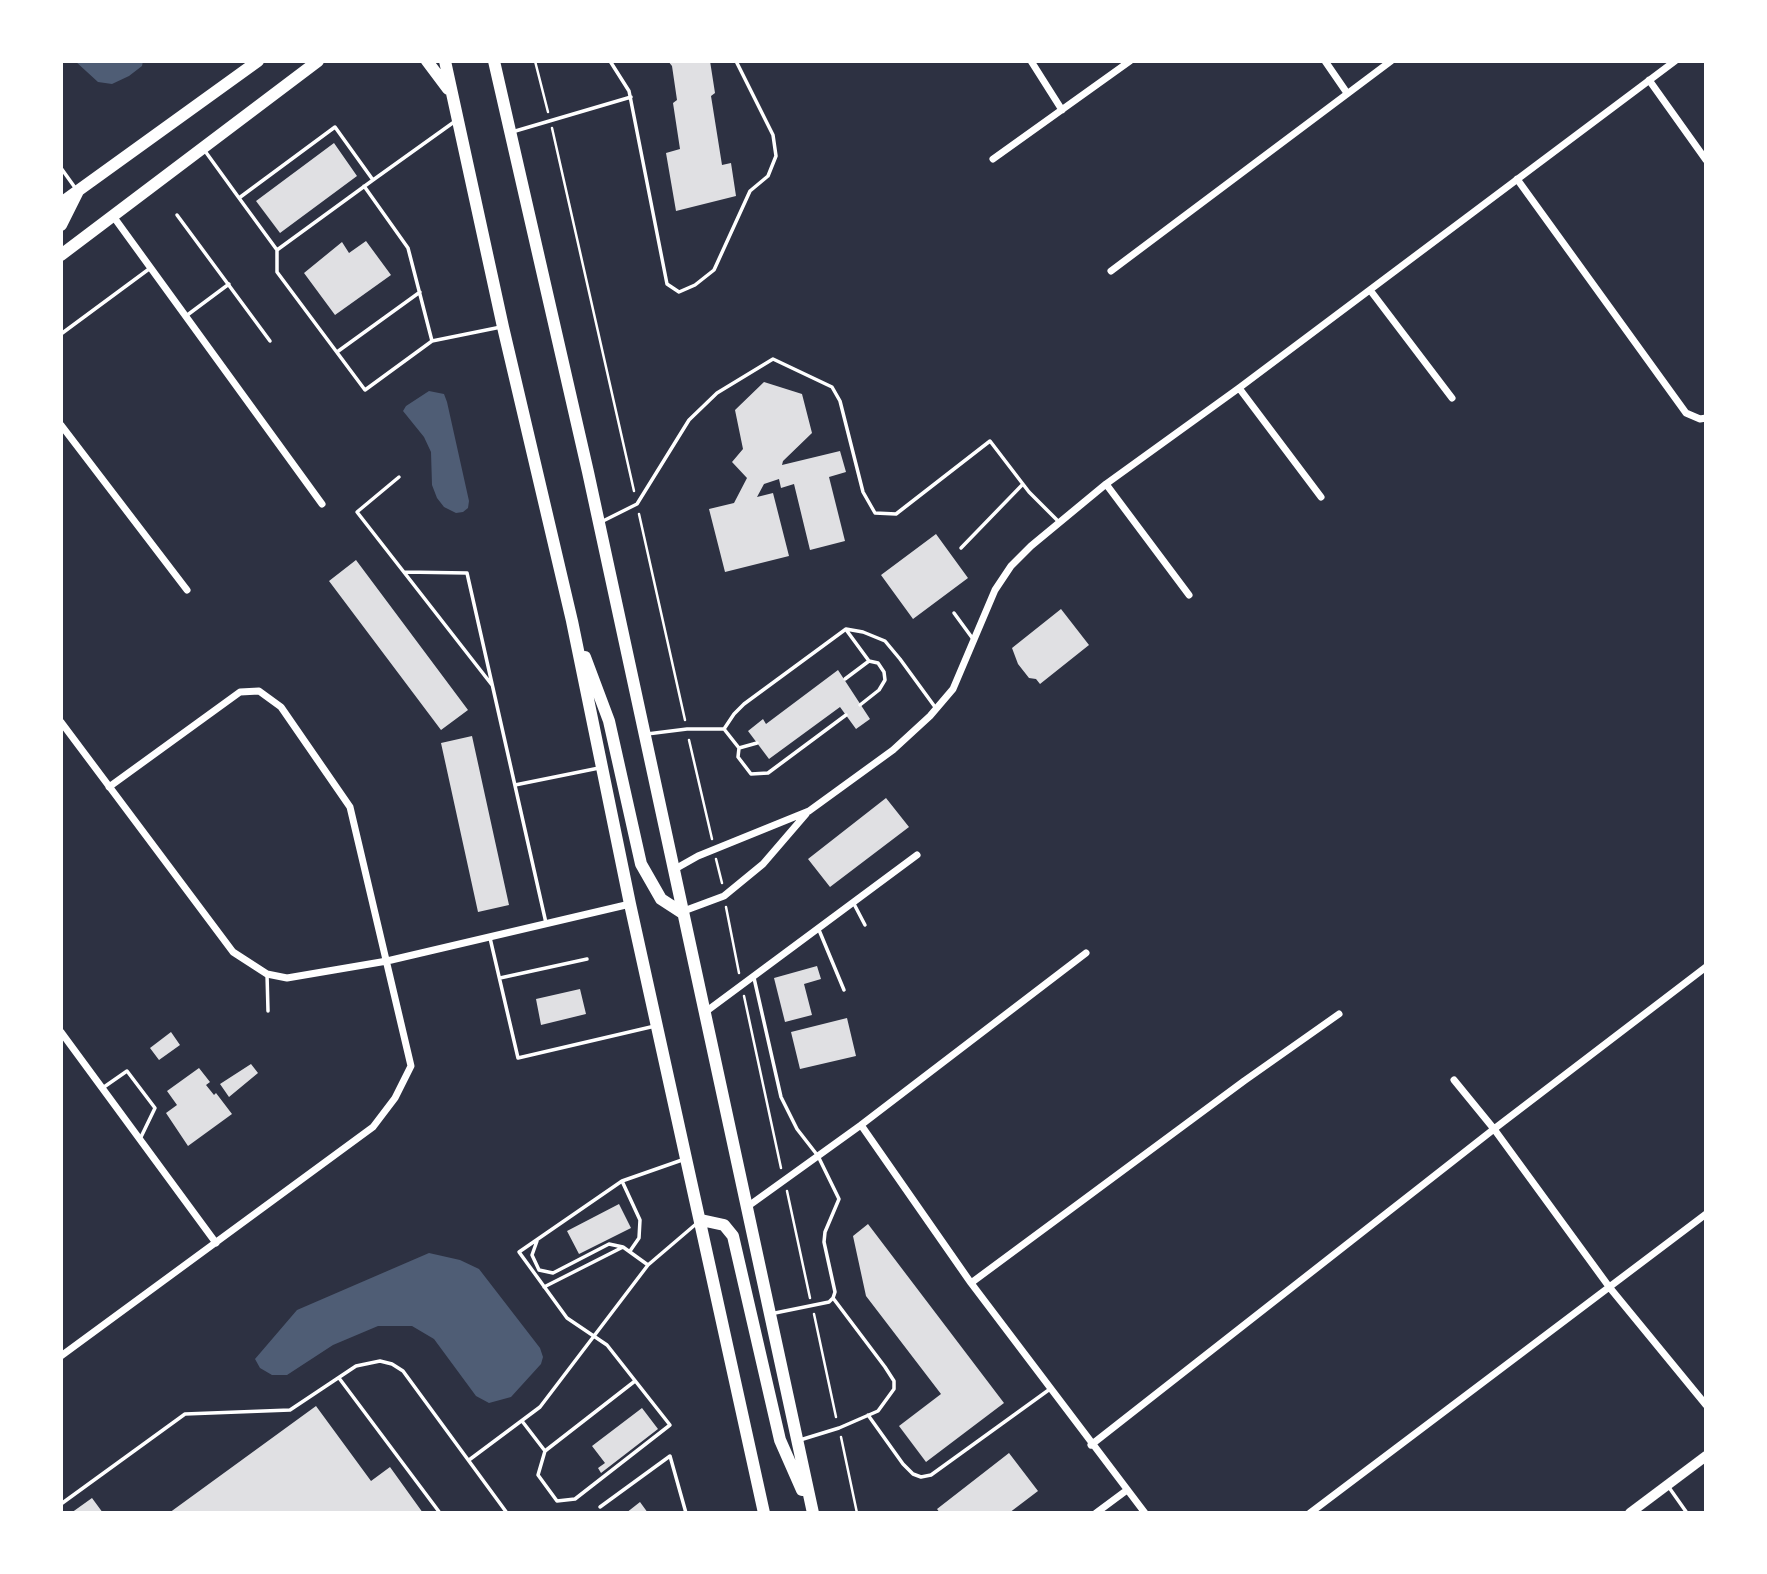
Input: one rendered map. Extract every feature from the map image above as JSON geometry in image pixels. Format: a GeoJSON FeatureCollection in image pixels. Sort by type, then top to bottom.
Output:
{"type":"FeatureCollection","features":[{"type":"Feature","properties":{"kind":"main road"},"geometry":{"type":"LineString","coordinates":[[61,203],[257,61]]}},
{"type":"Feature","properties":{"kind":"main road"},"geometry":{"type":"LineString","coordinates":[[61,255],[318,61]]}},
{"type":"Feature","properties":{"kind":"main road"},"geometry":{"type":"LineString","coordinates":[[427,61],[452,94]]}},
{"type":"Feature","properties":{"kind":"main road"},"geometry":{"type":"LineString","coordinates":[[445,61],[503,327],[572,621],[630,904],[764,1513]]}},
{"type":"Feature","properties":{"kind":"main road"},"geometry":{"type":"LineString","coordinates":[[494,61],[675,869],[681,912],[812,1513]]}},
{"type":"Feature","properties":{"kind":"main road"},"geometry":{"type":"LineString","coordinates":[[61,225],[78,191]]}},
{"type":"Feature","properties":{"kind":"main road"},"geometry":{"type":"LineString","coordinates":[[572,621],[609,721],[641,864],[661,899],[681,912]]}},
{"type":"Feature","properties":{"kind":"main road"},"geometry":{"type":"LineString","coordinates":[[701,1220],[724,1225],[733,1236],[780,1440],[812,1513]]}},
{"type":"Feature","properties":{"kind":"street"},"geometry":{"type":"LineString","coordinates":[[1031,61],[1062,110]]}},
{"type":"Feature","properties":{"kind":"street"},"geometry":{"type":"LineString","coordinates":[[993,159],[1130,61]]}},
{"type":"Feature","properties":{"kind":"street"},"geometry":{"type":"LineString","coordinates":[[1325,61],[1347,93]]}},
{"type":"Feature","properties":{"kind":"street"},"geometry":{"type":"LineString","coordinates":[[1111,271],[1391,61]]}},
{"type":"Feature","properties":{"kind":"street"},"geometry":{"type":"LineString","coordinates":[[681,912],[724,896],[763,864],[809,811],[893,750],[936,709],[953,689],[995,590],[1011,566],[1031,546],[1106,484],[1239,388],[1675,61]]}},
{"type":"Feature","properties":{"kind":"street"},"geometry":{"type":"LineString","coordinates":[[1650,80],[1706,160]]}},
{"type":"Feature","properties":{"kind":"street"},"geometry":{"type":"LineString","coordinates":[[1517,179],[1686,412],[1700,419],[1706,418]]}},
{"type":"Feature","properties":{"kind":"street"},"geometry":{"type":"LineString","coordinates":[[113,216],[322,504]]}},
{"type":"Feature","properties":{"kind":"street"},"geometry":{"type":"LineString","coordinates":[[1370,290],[1452,398]]}},
{"type":"Feature","properties":{"kind":"street"},"geometry":{"type":"LineString","coordinates":[[1239,388],[1321,497]]}},
{"type":"Feature","properties":{"kind":"street"},"geometry":{"type":"LineString","coordinates":[[61,425],[187,590]]}},
{"type":"Feature","properties":{"kind":"street"},"geometry":{"type":"LineString","coordinates":[[1106,484],[1189,595]]}},
{"type":"Feature","properties":{"kind":"street"},"geometry":{"type":"LineString","coordinates":[[61,1344],[64,1354],[373,1127],[395,1098],[411,1066],[350,807],[281,707],[259,691],[240,692],[109,787]]}},
{"type":"Feature","properties":{"kind":"street"},"geometry":{"type":"LineString","coordinates":[[61,722],[233,952],[267,974],[287,978],[387,961],[630,904]]}},
{"type":"Feature","properties":{"kind":"street"},"geometry":{"type":"LineString","coordinates":[[675,869],[698,856],[809,811]]}},
{"type":"Feature","properties":{"kind":"street"},"geometry":{"type":"LineString","coordinates":[[703,1014],[917,855]]}},
{"type":"Feature","properties":{"kind":"street"},"geometry":{"type":"LineString","coordinates":[[746,1207],[861,1125],[1086,953]]}},
{"type":"Feature","properties":{"kind":"street"},"geometry":{"type":"LineString","coordinates":[[1091,1445],[1494,1129],[1706,967]]}},
{"type":"Feature","properties":{"kind":"street"},"geometry":{"type":"LineString","coordinates":[[971,1283],[1339,1014]]}},
{"type":"Feature","properties":{"kind":"street"},"geometry":{"type":"LineString","coordinates":[[61,1032],[216,1243]]}},
{"type":"Feature","properties":{"kind":"street"},"geometry":{"type":"LineString","coordinates":[[1454,1080],[1494,1129],[1610,1288],[1706,1405]]}},
{"type":"Feature","properties":{"kind":"street"},"geometry":{"type":"LineString","coordinates":[[861,1125],[971,1283],[1145,1513]]}},
{"type":"Feature","properties":{"kind":"street"},"geometry":{"type":"LineString","coordinates":[[1310,1513],[1706,1214]]}},
{"type":"Feature","properties":{"kind":"street"},"geometry":{"type":"LineString","coordinates":[[1630,1513],[1706,1456]]}},
{"type":"Feature","properties":{"kind":"street"},"geometry":{"type":"LineString","coordinates":[[1096,1513],[1127,1490]]}},
{"type":"Feature","properties":{"kind":"lane"},"geometry":{"type":"LineString","coordinates":[[610,61],[631,97],[667,284],[679,292],[695,285],[714,270],[750,191],[768,176],[776,156],[773,135],[736,61]]}},
{"type":"Feature","properties":{"kind":"lane"},"geometry":{"type":"LineString","coordinates":[[510,132],[631,97]]}},
{"type":"Feature","properties":{"kind":"lane"},"geometry":{"type":"LineString","coordinates":[[277,250],[457,121]]}},
{"type":"Feature","properties":{"kind":"lane"},"geometry":{"type":"LineString","coordinates":[[239,198],[335,127],[373,180]]}},
{"type":"Feature","properties":{"kind":"lane"},"geometry":{"type":"LineString","coordinates":[[203,148],[277,250],[277,272],[365,390],[432,341],[503,327]]}},
{"type":"Feature","properties":{"kind":"lane"},"geometry":{"type":"LineString","coordinates":[[61,169],[78,191]]}},
{"type":"Feature","properties":{"kind":"lane"},"geometry":{"type":"LineString","coordinates":[[364,186],[408,248],[432,341]]}},
{"type":"Feature","properties":{"kind":"lane"},"geometry":{"type":"LineString","coordinates":[[177,215],[271,341]]}},
{"type":"Feature","properties":{"kind":"lane"},"geometry":{"type":"LineString","coordinates":[[61,334],[151,268]]}},
{"type":"Feature","properties":{"kind":"lane"},"geometry":{"type":"LineString","coordinates":[[186,316],[229,284]]}},
{"type":"Feature","properties":{"kind":"lane"},"geometry":{"type":"LineString","coordinates":[[337,352],[420,292]]}},
{"type":"Feature","properties":{"kind":"lane"},"geometry":{"type":"LineString","coordinates":[[597,524],[637,504],[689,420],[717,393],[773,359],[832,387],[840,401],[863,492],[875,513],[897,514],[990,440],[1023,484],[1060,523]]}},
{"type":"Feature","properties":{"kind":"lane"},"geometry":{"type":"LineString","coordinates":[[399,477],[357,512],[493,686]]}},
{"type":"Feature","properties":{"kind":"lane"},"geometry":{"type":"LineString","coordinates":[[961,548],[1023,484]]}},
{"type":"Feature","properties":{"kind":"lane"},"geometry":{"type":"LineString","coordinates":[[404,572],[467,573],[547,925]]}},
{"type":"Feature","properties":{"kind":"lane"},"geometry":{"type":"LineString","coordinates":[[954,613],[974,641]]}},
{"type":"Feature","properties":{"kind":"lane"},"geometry":{"type":"LineString","coordinates":[[724,729],[744,704],[846,629],[863,632],[885,641],[936,709]]}},
{"type":"Feature","properties":{"kind":"lane"},"geometry":{"type":"LineString","coordinates":[[846,629],[869,660],[878,663],[884,672],[885,680],[879,690],[860,705]]}},
{"type":"Feature","properties":{"kind":"lane"},"geometry":{"type":"LineString","coordinates":[[845,679],[869,660]]}},
{"type":"Feature","properties":{"kind":"lane"},"geometry":{"type":"LineString","coordinates":[[724,729],[738,748],[738,757],[751,774],[768,773],[846,715]]}},
{"type":"Feature","properties":{"kind":"lane"},"geometry":{"type":"LineString","coordinates":[[645,734],[687,729],[724,729]]}},
{"type":"Feature","properties":{"kind":"lane"},"geometry":{"type":"LineString","coordinates":[[738,748],[757,743]]}},
{"type":"Feature","properties":{"kind":"lane"},"geometry":{"type":"LineString","coordinates":[[515,785],[601,768]]}},
{"type":"Feature","properties":{"kind":"lane"},"geometry":{"type":"LineString","coordinates":[[853,902],[865,925]]}},
{"type":"Feature","properties":{"kind":"lane"},"geometry":{"type":"LineString","coordinates":[[818,928],[844,990]]}},
{"type":"Feature","properties":{"kind":"lane"},"geometry":{"type":"LineString","coordinates":[[490,937],[518,1058],[657,1025]]}},
{"type":"Feature","properties":{"kind":"lane"},"geometry":{"type":"LineString","coordinates":[[499,978],[587,960]]}},
{"type":"Feature","properties":{"kind":"lane"},"geometry":{"type":"LineString","coordinates":[[267,974],[268,1011]]}},
{"type":"Feature","properties":{"kind":"lane"},"geometry":{"type":"LineString","coordinates":[[754,976],[781,1097],[797,1129],[818,1156],[839,1199],[825,1232],[824,1242],[835,1292],[833,1298],[829,1303],[769,1314]]}},
{"type":"Feature","properties":{"kind":"lane"},"geometry":{"type":"LineString","coordinates":[[103,1088],[128,1071],[155,1108],[140,1139]]}},
{"type":"Feature","properties":{"kind":"lane"},"geometry":{"type":"LineString","coordinates":[[635,1381],[545,1451],[538,1475],[557,1501],[575,1499],[670,1425],[607,1345],[567,1318],[519,1252],[622,1181],[687,1158]]}},
{"type":"Feature","properties":{"kind":"lane"},"geometry":{"type":"LineString","coordinates":[[622,1181],[640,1220],[639,1238],[630,1251]]}},
{"type":"Feature","properties":{"kind":"lane"},"geometry":{"type":"LineString","coordinates":[[469,1460],[540,1407],[648,1265],[701,1220]]}},
{"type":"Feature","properties":{"kind":"lane"},"geometry":{"type":"LineString","coordinates":[[538,1239],[532,1255],[539,1270],[553,1273],[609,1244],[624,1247],[648,1265]]}},
{"type":"Feature","properties":{"kind":"lane"},"geometry":{"type":"LineString","coordinates":[[544,1287],[624,1247]]}},
{"type":"Feature","properties":{"kind":"lane"},"geometry":{"type":"LineString","coordinates":[[797,1441],[839,1429],[878,1411],[894,1389],[894,1381],[833,1298]]}},
{"type":"Feature","properties":{"kind":"lane"},"geometry":{"type":"LineString","coordinates":[[61,1504],[185,1414],[290,1410],[356,1366],[380,1361],[404,1371],[507,1513]]}},
{"type":"Feature","properties":{"kind":"lane"},"geometry":{"type":"LineString","coordinates":[[339,1378],[440,1513]]}},
{"type":"Feature","properties":{"kind":"lane"},"geometry":{"type":"LineString","coordinates":[[868,1415],[902,1464],[921,1477],[931,1475],[1050,1389]]}},
{"type":"Feature","properties":{"kind":"lane"},"geometry":{"type":"LineString","coordinates":[[522,1421],[545,1451]]}},
{"type":"Feature","properties":{"kind":"lane"},"geometry":{"type":"LineString","coordinates":[[600,1507],[670,1456],[686,1513]]}},
{"type":"Feature","properties":{"kind":"lane"},"geometry":{"type":"LineString","coordinates":[[1667,1485],[1687,1513]]}},
{"type":"Feature","properties":{"kind":"path"},"geometry":{"type":"LineString","coordinates":[[535,61],[714,850],[741,985],[858,1513]]}},
{"type":"Feature","properties":{"kind":"water"},"geometry":{"type":"Polygon","coordinates":[[[75,61],[143,61],[142,66],[129,76],[112,84],[98,82],[75,61]]]}},
{"type":"Feature","properties":{"kind":"water"},"geometry":{"type":"Polygon","coordinates":[[[429,391],[444,394],[447,402],[469,501],[468,508],[463,512],[456,513],[444,507],[437,498],[432,485],[431,452],[424,437],[403,411],[406,406],[429,391]]]}},
{"type":"Feature","properties":{"kind":"water"},"geometry":{"type":"Polygon","coordinates":[[[429,1253],[460,1260],[479,1269],[540,1348],[543,1357],[541,1364],[511,1397],[489,1403],[476,1396],[434,1339],[412,1326],[378,1326],[333,1345],[287,1375],[272,1375],[260,1368],[255,1359],[297,1310],[429,1253]]]}},
{"type":"Feature","properties":{"kind":"building"},"geometry":{"type":"Polygon","coordinates":[[[668,61],[710,61],[715,93],[711,96],[722,165],[731,163],[736,196],[676,211],[666,153],[680,149],[673,103],[677,100],[672,66],[668,61]]]}},
{"type":"Feature","properties":{"kind":"building"},"geometry":{"type":"Polygon","coordinates":[[[334,143],[357,176],[280,233],[256,201],[334,143]]]}},
{"type":"Feature","properties":{"kind":"building"},"geometry":{"type":"Polygon","coordinates":[[[366,241],[391,275],[335,315],[304,273],[342,242],[349,253],[366,241]]]}},
{"type":"Feature","properties":{"kind":"building"},"geometry":{"type":"Polygon","coordinates":[[[764,382],[802,394],[812,433],[782,465],[840,451],[846,472],[829,477],[845,541],[810,550],[794,484],[781,488],[779,479],[764,484],[757,497],[773,493],[789,556],[725,572],[709,509],[734,503],[747,478],[732,462],[743,449],[735,410],[764,382]]]}},
{"type":"Feature","properties":{"kind":"building"},"geometry":{"type":"Polygon","coordinates":[[[936,534],[968,578],[913,619],[881,575],[936,534]]]}},
{"type":"Feature","properties":{"kind":"building"},"geometry":{"type":"Polygon","coordinates":[[[356,560],[468,710],[441,730],[329,581],[356,560]]]}},
{"type":"Feature","properties":{"kind":"building"},"geometry":{"type":"Polygon","coordinates":[[[1061,609],[1089,645],[1040,684],[1036,679],[1029,678],[1018,664],[1012,648],[1061,609]]]}},
{"type":"Feature","properties":{"kind":"building"},"geometry":{"type":"Polygon","coordinates":[[[838,670],[870,719],[856,729],[840,707],[769,759],[748,731],[763,719],[766,724],[838,670]]]}},
{"type":"Feature","properties":{"kind":"building"},"geometry":{"type":"Polygon","coordinates":[[[472,736],[509,905],[478,912],[441,743],[472,736]]]}},
{"type":"Feature","properties":{"kind":"building"},"geometry":{"type":"Polygon","coordinates":[[[886,798],[909,827],[830,887],[808,859],[886,798]]]}},
{"type":"Feature","properties":{"kind":"building"},"geometry":{"type":"Polygon","coordinates":[[[817,966],[821,979],[804,984],[812,1015],[785,1022],[774,978],[817,966]]]}},
{"type":"Feature","properties":{"kind":"building"},"geometry":{"type":"Polygon","coordinates":[[[580,989],[586,1014],[541,1025],[536,999],[580,989]]]}},
{"type":"Feature","properties":{"kind":"building"},"geometry":{"type":"Polygon","coordinates":[[[847,1018],[856,1056],[800,1069],[791,1032],[847,1018]]]}},
{"type":"Feature","properties":{"kind":"building"},"geometry":{"type":"Polygon","coordinates":[[[171,1032],[180,1045],[159,1060],[150,1048],[171,1032]]]}},
{"type":"Feature","properties":{"kind":"building"},"geometry":{"type":"Polygon","coordinates":[[[251,1064],[258,1073],[229,1097],[220,1084],[251,1064]]]}},
{"type":"Feature","properties":{"kind":"building"},"geometry":{"type":"Polygon","coordinates":[[[199,1068],[210,1082],[206,1085],[214,1095],[216,1093],[232,1114],[188,1146],[166,1113],[177,1105],[167,1091],[199,1068]]]}},
{"type":"Feature","properties":{"kind":"building"},"geometry":{"type":"Polygon","coordinates":[[[619,1204],[631,1228],[579,1254],[567,1231],[619,1204]]]}},
{"type":"Feature","properties":{"kind":"building"},"geometry":{"type":"Polygon","coordinates":[[[868,1224],[1004,1403],[926,1462],[899,1426],[941,1394],[866,1296],[853,1236],[868,1224]]]}},
{"type":"Feature","properties":{"kind":"building"},"geometry":{"type":"Polygon","coordinates":[[[316,1406],[371,1481],[390,1467],[423,1513],[169,1513],[316,1406]]]}},
{"type":"Feature","properties":{"kind":"building"},"geometry":{"type":"Polygon","coordinates":[[[642,1408],[658,1429],[601,1473],[598,1468],[605,1463],[592,1446],[642,1408]]]}},
{"type":"Feature","properties":{"kind":"building"},"geometry":{"type":"Polygon","coordinates":[[[1009,1453],[1038,1491],[1009,1513],[940,1513],[937,1509],[1009,1453]]]}},
{"type":"Feature","properties":{"kind":"building"},"geometry":{"type":"Polygon","coordinates":[[[92,1498],[103,1513],[71,1513],[92,1498]]]}},
{"type":"Feature","properties":{"kind":"building"},"geometry":{"type":"Polygon","coordinates":[[[640,1502],[648,1513],[626,1513],[640,1502]]]}}]}
